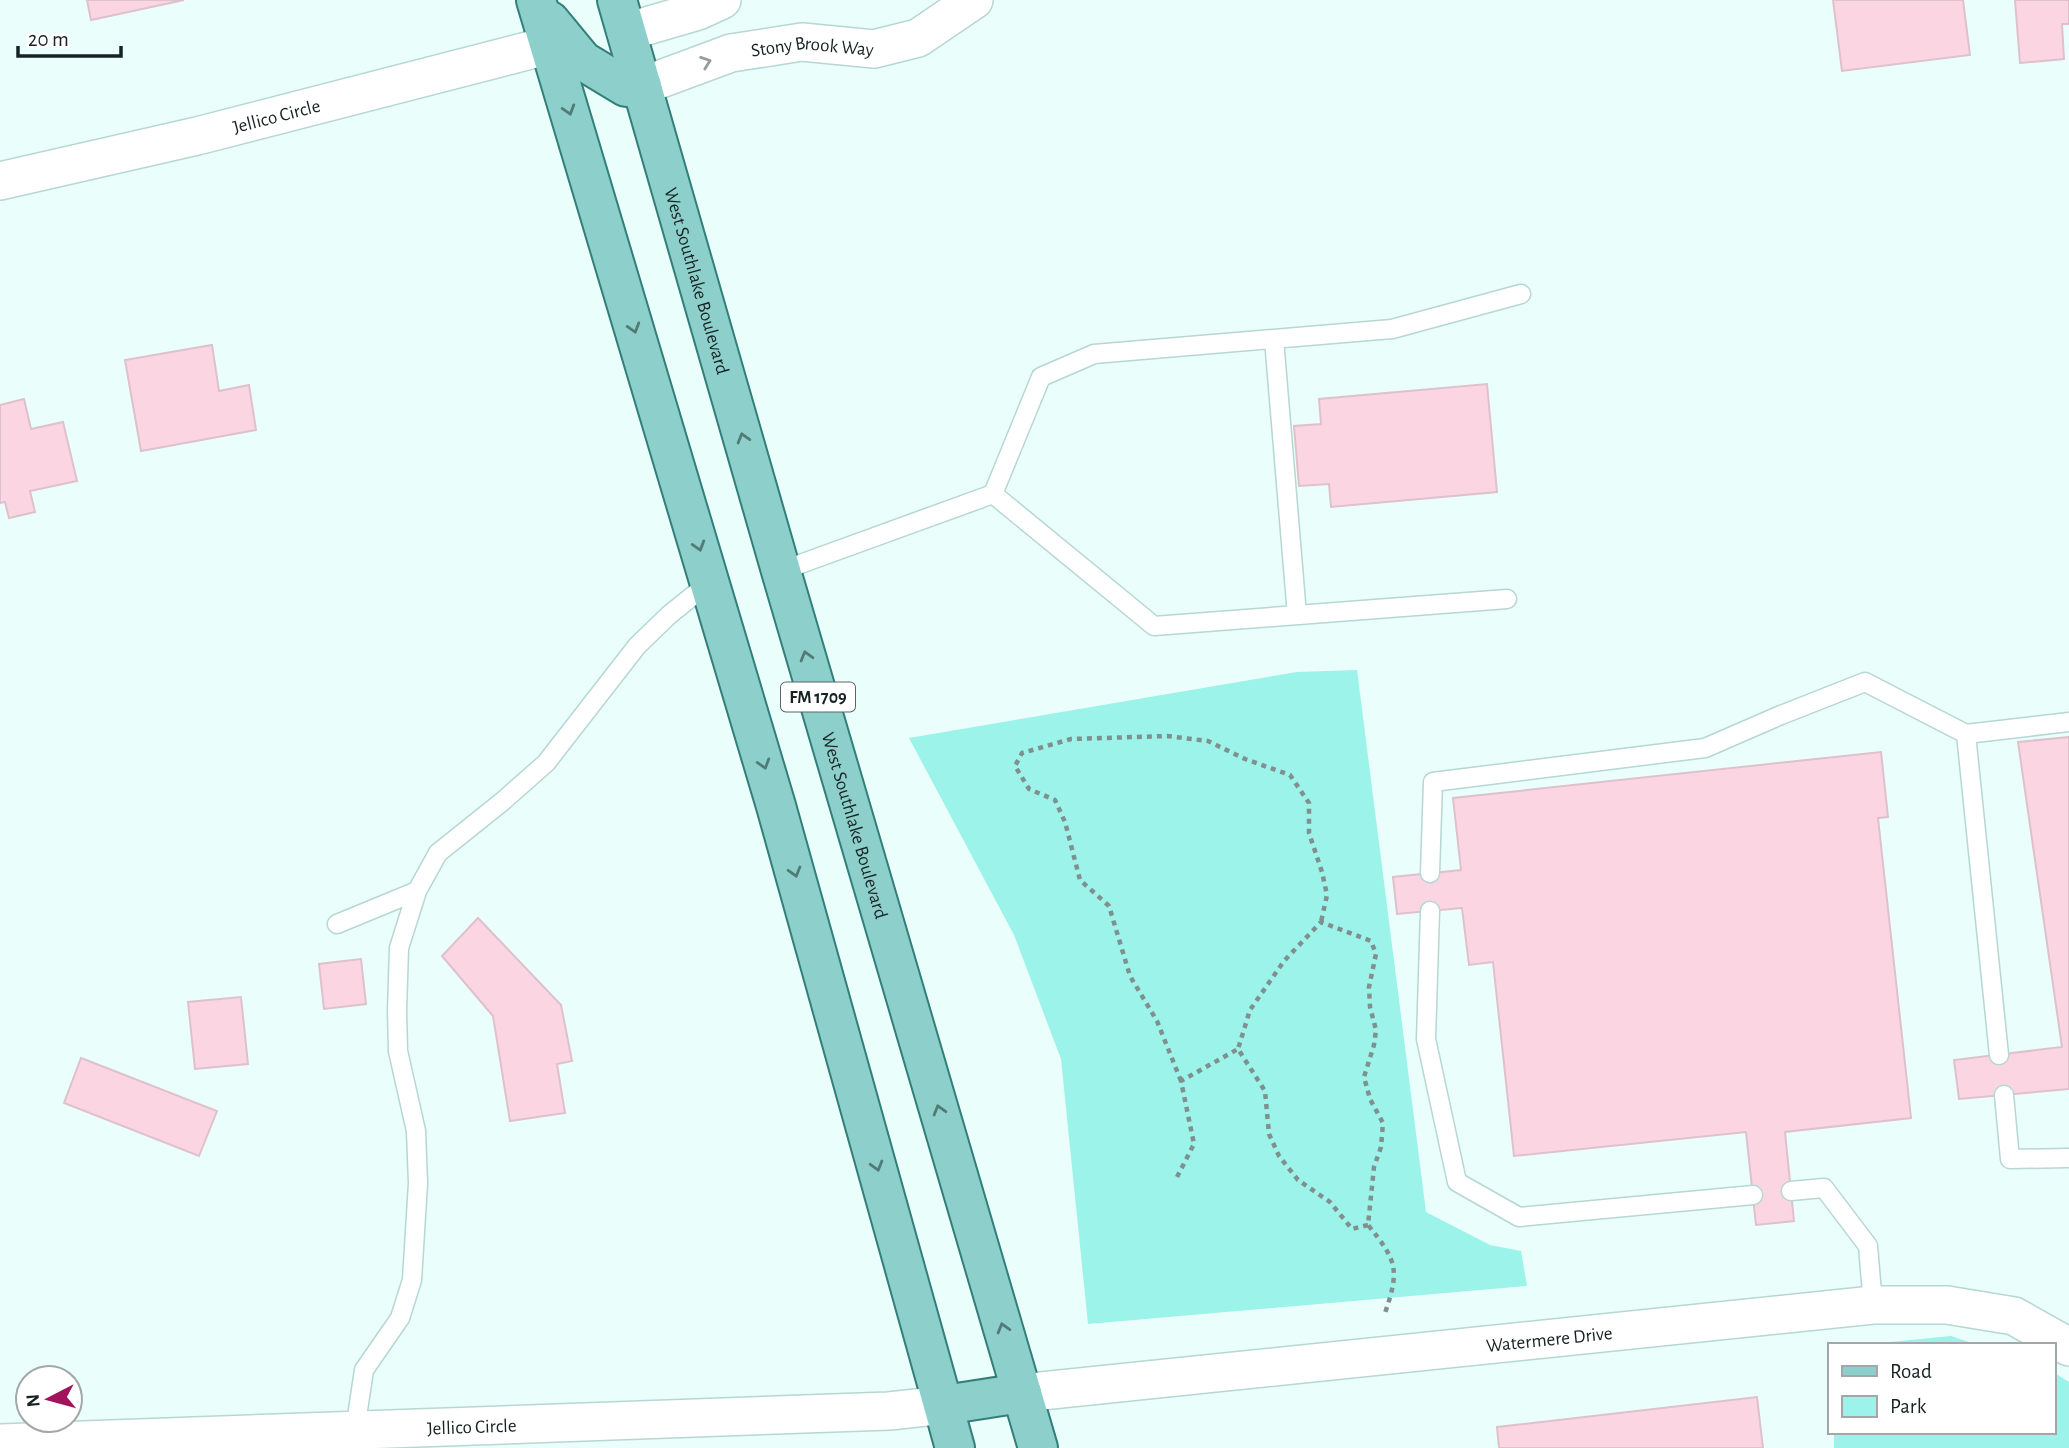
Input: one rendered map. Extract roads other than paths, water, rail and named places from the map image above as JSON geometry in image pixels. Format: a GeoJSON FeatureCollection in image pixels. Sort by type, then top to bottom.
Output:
{"type":"FeatureCollection","features":[{"type":"Feature","properties":{"kind":"main road"},"geometry":{"type":"LineString","coordinates":[[537,3],[776,806],[955,1448]]}},
{"type":"Feature","properties":{"kind":"main road"},"geometry":{"type":"LineString","coordinates":[[537,3],[583,61],[626,87],[642,86]]}},
{"type":"Feature","properties":{"kind":"main road","name":"West Southlake Boulevard"},"geometry":{"type":"LineString","coordinates":[[622,16],[781,572],[1038,1448]]}},
{"type":"Feature","properties":{"kind":"main road"},"geometry":{"type":"LineString","coordinates":[[944,1405],[1022,1393]]}},
{"type":"Feature","properties":{"kind":"street"},"geometry":{"type":"LineString","coordinates":[[622,16],[698,11],[722,0]]}},
{"type":"Feature","properties":{"kind":"street","name":"Stony Brook Way"},"geometry":{"type":"LineString","coordinates":[[642,86],[731,53],[802,42],[874,48],[918,38],[930,12],[974,0]]}},
{"type":"Feature","properties":{"kind":"street","name":"Jellico Circle"},"geometry":{"type":"LineString","coordinates":[[0,181],[197,136],[550,45]]}},
{"type":"Feature","properties":{"kind":"street","name":"Watermere Drive"},"geometry":{"type":"LineString","coordinates":[[1022,1393],[1873,1305],[1947,1305],[2014,1316],[2069,1347]]}},
{"type":"Feature","properties":{"kind":"street","name":"Jellico Circle"},"geometry":{"type":"LineString","coordinates":[[0,1443],[888,1411],[944,1405]]}},
{"type":"Feature","properties":{"kind":"lane"},"geometry":{"type":"LineString","coordinates":[[781,572],[993,494],[1041,377],[1094,354],[1392,330],[1521,294]]}},
{"type":"Feature","properties":{"kind":"lane"},"geometry":{"type":"LineString","coordinates":[[1274,339],[1297,615]]}},
{"type":"Feature","properties":{"kind":"lane"},"geometry":{"type":"LineString","coordinates":[[993,494],[1154,626],[1507,599]]}},
{"type":"Feature","properties":{"kind":"lane"},"geometry":{"type":"LineString","coordinates":[[355,1430],[364,1370],[400,1318],[412,1280],[418,1196],[416,1131],[398,1051],[397,1011],[399,948],[417,891],[438,853],[546,764],[637,646],[709,582]]}},
{"type":"Feature","properties":{"kind":"lane"},"geometry":{"type":"LineString","coordinates":[[1430,873],[1433,782],[1704,748],[1866,682],[1966,734],[2069,722]]}},
{"type":"Feature","properties":{"kind":"lane"},"geometry":{"type":"LineString","coordinates":[[1966,734],[1999,1055]]}},
{"type":"Feature","properties":{"kind":"lane"},"geometry":{"type":"LineString","coordinates":[[337,924],[417,891]]}},
{"type":"Feature","properties":{"kind":"lane"},"geometry":{"type":"LineString","coordinates":[[1430,911],[1426,1039],[1457,1182],[1519,1217],[1753,1195]]}},
{"type":"Feature","properties":{"kind":"lane"},"geometry":{"type":"LineString","coordinates":[[2004,1095],[2010,1159],[2069,1158]]}},
{"type":"Feature","properties":{"kind":"lane"},"geometry":{"type":"LineString","coordinates":[[1791,1191],[1824,1188],[1868,1246],[1873,1305]]}}]}
